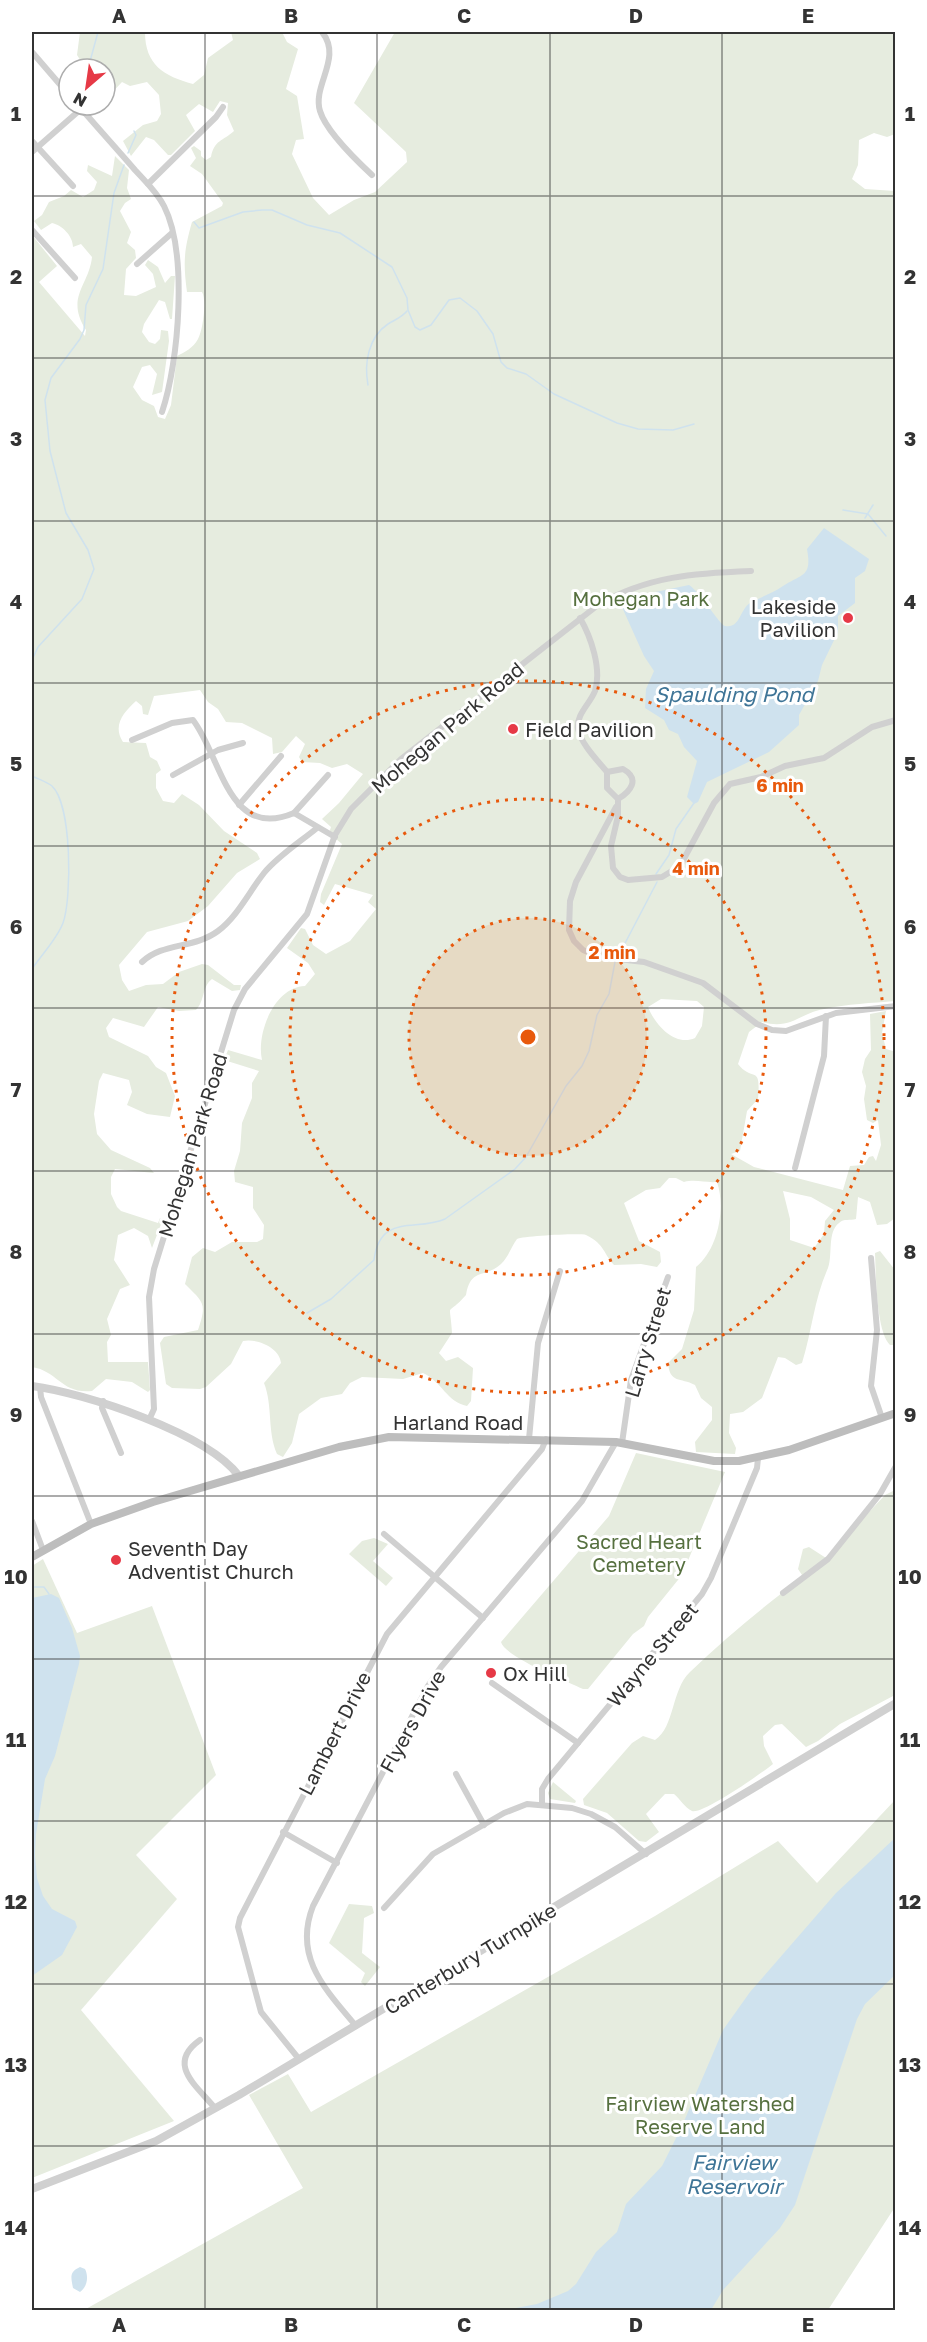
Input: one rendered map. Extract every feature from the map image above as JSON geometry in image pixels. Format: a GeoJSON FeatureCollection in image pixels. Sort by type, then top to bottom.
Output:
{"type":"FeatureCollection","features":[{"type":"Feature","properties":{"kind":"main road","name":"Harland Road"},"geometry":{"type":"LineString","coordinates":[[32,1557],[91,1524],[240,1476],[339,1448],[389,1437],[619,1442],[714,1461],[758,1458],[841,1434],[896,1413]]}},
{"type":"Feature","properties":{"kind":"street"},"geometry":{"type":"LineString","coordinates":[[322,32],[329,46],[330,66],[319,94],[319,110],[325,123],[372,176]]}},
{"type":"Feature","properties":{"kind":"street"},"geometry":{"type":"LineString","coordinates":[[32,52],[57,80]]}},
{"type":"Feature","properties":{"kind":"street"},"geometry":{"type":"LineString","coordinates":[[148,184],[216,117],[223,107]]}},
{"type":"Feature","properties":{"kind":"street"},"geometry":{"type":"LineString","coordinates":[[34,149],[69,117]]}},
{"type":"Feature","properties":{"kind":"street"},"geometry":{"type":"LineString","coordinates":[[89,117],[148,184],[164,206],[172,233],[180,266],[180,285],[171,371],[162,412]]}},
{"type":"Feature","properties":{"kind":"street"},"geometry":{"type":"LineString","coordinates":[[32,141],[34,149],[73,186]]}},
{"type":"Feature","properties":{"kind":"street"},"geometry":{"type":"LineString","coordinates":[[32,230],[75,278]]}},
{"type":"Feature","properties":{"kind":"street"},"geometry":{"type":"LineString","coordinates":[[136,264],[172,233]]}},
{"type":"Feature","properties":{"kind":"street","name":"Mohegan Park Road"},"geometry":{"type":"LineString","coordinates":[[149,1420],[153,1409],[149,1297],[154,1269],[234,1010],[245,989],[308,911],[345,816],[396,764],[580,618],[616,595],[655,580],[691,573],[752,571]]}},
{"type":"Feature","properties":{"kind":"street"},"geometry":{"type":"LineString","coordinates":[[580,618],[592,650],[596,679],[594,693],[579,719],[579,732],[607,772],[607,788],[617,803],[618,813],[610,852],[616,873],[634,881],[668,875],[682,863],[710,808],[729,784],[764,776],[785,766],[824,758],[872,727],[896,720]]}},
{"type":"Feature","properties":{"kind":"street"},"geometry":{"type":"LineString","coordinates":[[132,740],[172,723],[193,720],[212,753],[231,795],[239,805],[265,820],[277,820],[294,813],[328,775]]}},
{"type":"Feature","properties":{"kind":"street"},"geometry":{"type":"LineString","coordinates":[[173,775],[212,753],[243,743]]}},
{"type":"Feature","properties":{"kind":"street"},"geometry":{"type":"LineString","coordinates":[[239,805],[281,756]]}},
{"type":"Feature","properties":{"kind":"street"},"geometry":{"type":"LineString","coordinates":[[607,772],[621,769],[632,777],[630,790],[617,803],[572,894],[568,924],[571,936],[579,947],[600,957],[648,963],[703,983],[768,1029],[786,1030],[826,1016],[896,1006]]}},
{"type":"Feature","properties":{"kind":"street"},"geometry":{"type":"LineString","coordinates":[[294,813],[335,837]]}},
{"type":"Feature","properties":{"kind":"street"},"geometry":{"type":"LineString","coordinates":[[142,962],[154,951],[185,946],[206,939],[220,930],[265,871],[318,828]]}},
{"type":"Feature","properties":{"kind":"street"},"geometry":{"type":"LineString","coordinates":[[795,1168],[824,1056],[826,1016]]}},
{"type":"Feature","properties":{"kind":"street"},"geometry":{"type":"LineString","coordinates":[[871,1258],[877,1326],[871,1386],[882,1418]]}},
{"type":"Feature","properties":{"kind":"street"},"geometry":{"type":"LineString","coordinates":[[529,1439],[538,1343],[560,1271]]}},
{"type":"Feature","properties":{"kind":"street","name":"Larry Street"},"geometry":{"type":"LineString","coordinates":[[619,1442],[631,1380],[668,1277]]}},
{"type":"Feature","properties":{"kind":"street"},"geometry":{"type":"LineString","coordinates":[[36,1386],[103,1401],[149,1420],[208,1451],[232,1466],[240,1476]]}},
{"type":"Feature","properties":{"kind":"street"},"geometry":{"type":"LineString","coordinates":[[36,1386],[91,1524]]}},
{"type":"Feature","properties":{"kind":"street"},"geometry":{"type":"LineString","coordinates":[[103,1401],[102,1408],[121,1453]]}},
{"type":"Feature","properties":{"kind":"street","name":"Lambert Drive"},"geometry":{"type":"LineString","coordinates":[[299,2059],[261,2012],[238,1927],[240,1918],[379,1646],[433,1576],[542,1449],[546,1439]]}},
{"type":"Feature","properties":{"kind":"street","name":"Flyers Drive"},"geometry":{"type":"LineString","coordinates":[[356,2026],[316,1976],[305,1938],[306,1924],[314,1906],[428,1686],[582,1501],[619,1442]]}},
{"type":"Feature","properties":{"kind":"street","name":"Wayne Street"},"geometry":{"type":"LineString","coordinates":[[542,1805],[542,1789],[548,1779],[702,1594],[716,1567],[757,1468],[758,1458]]}},
{"type":"Feature","properties":{"kind":"street"},"geometry":{"type":"LineString","coordinates":[[783,1593],[828,1559],[880,1494],[896,1466]]}},
{"type":"Feature","properties":{"kind":"street"},"geometry":{"type":"LineString","coordinates":[[32,1521],[43,1550]]}},
{"type":"Feature","properties":{"kind":"street"},"geometry":{"type":"LineString","coordinates":[[384,1534],[483,1618]]}},
{"type":"Feature","properties":{"kind":"street"},"geometry":{"type":"LineString","coordinates":[[492,1683],[578,1743]]}},
{"type":"Feature","properties":{"kind":"street","name":"Canterbury Turnpike"},"geometry":{"type":"LineString","coordinates":[[32,2189],[156,2141],[356,2026],[896,1703]]}},
{"type":"Feature","properties":{"kind":"street"},"geometry":{"type":"LineString","coordinates":[[456,1774],[484,1825]]}},
{"type":"Feature","properties":{"kind":"street"},"geometry":{"type":"LineString","coordinates":[[384,1908],[433,1854],[517,1807],[542,1805],[572,1808],[591,1814],[615,1827],[646,1854]]}},
{"type":"Feature","properties":{"kind":"street"},"geometry":{"type":"LineString","coordinates":[[283,1832],[337,1863]]}},
{"type":"Feature","properties":{"kind":"street"},"geometry":{"type":"LineString","coordinates":[[200,2040],[189,2049],[184,2068],[214,2107]]}},
{"type":"Feature","properties":{"kind":"green space","name":"Mohegan Park"},"geometry":{"type":"Polygon","coordinates":[[[80,32],[145,32],[148,53],[158,67],[173,77],[193,84],[204,75],[208,58],[233,40],[231,32],[282,32],[287,42],[298,49],[286,89],[297,96],[304,139],[296,140],[292,154],[313,198],[329,215],[354,200],[375,192],[407,162],[406,152],[354,103],[395,32],[895,32],[895,134],[887,137],[874,133],[859,140],[858,165],[852,179],[865,189],[895,191],[895,1001],[824,1009],[788,1023],[762,1022],[749,1032],[738,1064],[757,1077],[758,1099],[747,1111],[740,1151],[731,1154],[754,1167],[843,1190],[850,1166],[864,1165],[869,1157],[873,1156],[876,1161],[881,1145],[878,1120],[873,1123],[867,1120],[864,1099],[866,1086],[862,1072],[865,1059],[871,1050],[870,1014],[886,1011],[882,1033],[886,1049],[896,1052],[895,1218],[887,1224],[877,1225],[870,1202],[858,1197],[856,1219],[843,1221],[835,1227],[829,1263],[819,1291],[802,1363],[796,1365],[785,1358],[778,1357],[762,1398],[743,1412],[730,1414],[729,1433],[736,1448],[735,1454],[696,1452],[695,1442],[712,1420],[712,1407],[701,1398],[695,1385],[673,1377],[668,1363],[682,1349],[694,1310],[696,1267],[710,1250],[718,1228],[721,1204],[717,1182],[684,1182],[676,1178],[669,1178],[660,1188],[646,1190],[624,1203],[639,1241],[660,1252],[661,1262],[657,1267],[641,1264],[614,1265],[601,1246],[586,1235],[552,1235],[517,1239],[503,1262],[471,1280],[466,1295],[450,1310],[452,1333],[439,1353],[446,1361],[458,1357],[473,1368],[471,1401],[467,1406],[454,1400],[435,1381],[423,1373],[403,1379],[362,1377],[350,1383],[342,1394],[321,1398],[299,1414],[292,1443],[283,1457],[277,1454],[274,1445],[264,1383],[281,1363],[277,1353],[267,1345],[249,1340],[243,1341],[231,1364],[206,1387],[200,1389],[172,1388],[166,1384],[160,1343],[164,1337],[198,1330],[202,1314],[200,1300],[185,1284],[192,1257],[203,1248],[215,1252],[232,1242],[257,1242],[263,1239],[264,1225],[253,1208],[253,1187],[235,1182],[234,1171],[240,1151],[242,1123],[252,1098],[252,1083],[259,1071],[224,1060],[228,1050],[262,1060],[261,1049],[265,1025],[276,1003],[294,988],[305,986],[315,974],[308,963],[287,948],[301,928],[305,929],[313,945],[326,954],[350,941],[376,909],[368,902],[373,895],[335,884],[324,905],[320,902],[321,894],[342,844],[329,833],[331,827],[322,819],[363,774],[347,764],[332,768],[320,763],[302,762],[299,757],[305,744],[296,736],[282,752],[273,754],[272,738],[242,723],[226,722],[218,709],[208,702],[200,690],[154,696],[148,715],[143,714],[142,706],[136,701],[124,714],[119,724],[123,742],[146,743],[150,757],[157,761],[161,770],[156,774],[156,788],[163,801],[174,803],[182,794],[199,805],[224,831],[257,853],[260,859],[237,873],[208,906],[188,921],[147,932],[119,965],[122,980],[129,991],[146,985],[163,984],[179,972],[202,964],[208,965],[234,985],[241,985],[240,990],[232,991],[212,979],[196,1010],[179,1011],[158,1007],[144,1027],[113,1018],[106,1028],[109,1037],[148,1056],[156,1067],[166,1073],[175,1096],[170,1117],[147,1114],[127,1105],[132,1092],[129,1080],[103,1073],[99,1081],[94,1114],[97,1134],[111,1150],[150,1168],[154,1173],[115,1169],[111,1177],[111,1194],[121,1211],[158,1223],[160,1218],[163,1219],[152,1248],[148,1236],[134,1228],[118,1235],[114,1260],[130,1285],[120,1289],[107,1319],[111,1335],[107,1342],[108,1362],[148,1362],[150,1390],[148,1392],[132,1382],[106,1379],[92,1391],[82,1391],[66,1386],[41,1369],[32,1367],[32,235],[57,266],[39,282],[85,336],[86,330],[80,319],[78,300],[92,257],[81,244],[73,247],[69,235],[60,226],[52,223],[41,230],[34,221],[42,215],[49,202],[64,196],[71,190],[83,197],[94,190],[97,182],[87,171],[88,165],[112,176],[115,156],[129,170],[127,188],[131,199],[120,211],[131,232],[127,243],[135,250],[136,258],[126,269],[124,295],[136,296],[156,287],[153,274],[145,265],[148,260],[158,267],[165,283],[171,276],[175,276],[172,319],[170,319],[165,302],[159,300],[144,324],[142,332],[149,342],[155,344],[160,339],[161,330],[168,331],[169,341],[162,392],[152,395],[157,374],[150,365],[142,367],[133,387],[142,400],[154,406],[158,417],[165,419],[171,405],[177,356],[196,342],[200,335],[204,315],[202,292],[187,292],[185,256],[189,232],[192,222],[222,206],[223,203],[202,174],[190,166],[196,158],[191,148],[194,146],[201,151],[201,156],[206,160],[211,157],[214,147],[234,131],[227,115],[228,103],[220,101],[213,112],[199,104],[186,115],[195,131],[171,155],[168,155],[154,140],[146,137],[131,156],[123,141],[143,125],[157,121],[161,114],[159,95],[147,82],[130,86],[122,82],[117,87],[117,57],[78,57],[80,32]],[[661,999],[648,1007],[655,1021],[667,1033],[673,1037],[688,1040],[695,1038],[702,1026],[704,1007],[697,1001],[661,999]],[[783,1191],[790,1219],[790,1240],[814,1248],[824,1234],[825,1221],[834,1210],[811,1197],[783,1191]]]}},
{"type":"Feature","properties":{"kind":"green space"},"geometry":{"type":"Polygon","coordinates":[[[880,1251],[895,1270],[894,1345],[890,1345],[885,1338],[879,1315],[875,1253],[880,1251]]]}},
{"type":"Feature","properties":{"kind":"green space","name":"Sacred Heart Cemetery"},"geometry":{"type":"Polygon","coordinates":[[[636,1453],[725,1472],[682,1575],[648,1617],[644,1626],[633,1634],[588,1689],[583,1689],[513,1655],[501,1642],[609,1516],[636,1453]]]}},
{"type":"Feature","properties":{"kind":"green space"},"geometry":{"type":"Polygon","coordinates":[[[895,1490],[895,1695],[840,1724],[806,1747],[782,1724],[775,1725],[763,1736],[764,1746],[773,1764],[732,1792],[698,1810],[689,1810],[674,1794],[665,1794],[646,1814],[659,1832],[646,1842],[639,1841],[607,1813],[584,1805],[583,1799],[632,1743],[643,1736],[655,1740],[661,1734],[670,1718],[679,1688],[690,1672],[747,1621],[799,1581],[802,1575],[798,1569],[803,1549],[809,1547],[826,1558],[885,1495],[895,1490]]]}},
{"type":"Feature","properties":{"kind":"green space"},"geometry":{"type":"Polygon","coordinates":[[[374,1538],[388,1544],[373,1561],[393,1578],[386,1586],[349,1554],[362,1541],[374,1538]]]}},
{"type":"Feature","properties":{"kind":"green space"},"geometry":{"type":"Polygon","coordinates":[[[43,1559],[77,1633],[152,1606],[216,1775],[136,1855],[177,1899],[81,2010],[174,2121],[32,2178],[32,1566],[43,1559]]]}},
{"type":"Feature","properties":{"kind":"green space"},"geometry":{"type":"Polygon","coordinates":[[[553,1782],[576,1801],[575,1803],[550,1799],[548,1793],[553,1782]]]}},
{"type":"Feature","properties":{"kind":"green space","name":"Fairview Watershed Reserve Land"},"geometry":{"type":"Polygon","coordinates":[[[895,1800],[895,2207],[828,2310],[84,2310],[303,2188],[249,2095],[288,2074],[311,2112],[655,1916],[778,1841],[817,1883],[895,1800]]]}},
{"type":"Feature","properties":{"kind":"green space"},"geometry":{"type":"Polygon","coordinates":[[[349,1904],[372,1906],[374,1913],[364,1918],[362,1953],[380,1967],[365,1986],[361,1982],[365,1973],[329,1943],[349,1904]]]}},
{"type":"Feature","properties":{"kind":"water","name":"Spaulding Pond"},"geometry":{"type":"Polygon","coordinates":[[[824,528],[869,559],[865,571],[855,578],[855,603],[838,616],[838,632],[822,665],[818,681],[799,715],[799,725],[769,752],[707,782],[698,802],[694,804],[687,797],[697,761],[684,747],[678,734],[669,730],[664,720],[645,708],[646,689],[654,671],[644,656],[621,605],[641,595],[689,585],[699,594],[722,624],[734,625],[750,603],[801,576],[807,570],[807,549],[824,528]]]}},
{"type":"Feature","properties":{"kind":"water"},"geometry":{"type":"Polygon","coordinates":[[[51,1594],[59,1598],[72,1628],[80,1656],[55,1756],[45,1779],[35,1855],[37,1878],[43,1896],[52,1909],[75,1921],[77,1927],[62,1955],[32,1976],[32,1598],[51,1594]]]}},
{"type":"Feature","properties":{"kind":"water","name":"Fairview Reservoir"},"geometry":{"type":"Polygon","coordinates":[[[895,1838],[895,1975],[865,2004],[857,2019],[795,2205],[780,2228],[723,2290],[711,2310],[506,2310],[537,2304],[568,2291],[576,2284],[596,2252],[617,2232],[626,2204],[662,2166],[682,2126],[723,2030],[750,1992],[836,1893],[895,1838]]]}},
{"type":"Feature","properties":{"kind":"water"},"geometry":{"type":"Polygon","coordinates":[[[80,2267],[85,2269],[87,2278],[86,2285],[80,2292],[73,2288],[71,2278],[72,2273],[80,2267]]]}},
{"type":"Feature","properties":{"kind":"waterway"},"geometry":{"type":"LineString","coordinates":[[91,57],[98,32]]}},
{"type":"Feature","properties":{"kind":"waterway"},"geometry":{"type":"LineString","coordinates":[[128,153],[136,135],[134,131]]}},
{"type":"Feature","properties":{"kind":"waterway"},"geometry":{"type":"LineString","coordinates":[[32,660],[38,647],[82,599],[94,569],[88,550],[66,513],[50,451],[45,400],[51,378],[80,339],[84,330],[86,305],[103,269],[114,193],[124,165]]}},
{"type":"Feature","properties":{"kind":"waterway"},"geometry":{"type":"LineString","coordinates":[[194,222],[199,228],[243,212],[272,210],[307,225],[340,233],[392,267],[407,298],[408,310],[415,327],[420,330],[431,325],[449,300],[460,298],[477,311],[493,334],[501,362],[507,368],[526,374],[554,394],[617,423],[638,429],[673,430],[694,424]]}},
{"type":"Feature","properties":{"kind":"waterway"},"geometry":{"type":"LineString","coordinates":[[368,385],[367,360],[372,343],[381,329],[407,311]]}},
{"type":"Feature","properties":{"kind":"waterway"},"geometry":{"type":"LineString","coordinates":[[865,518],[873,505]]}},
{"type":"Feature","properties":{"kind":"waterway"},"geometry":{"type":"LineString","coordinates":[[843,510],[868,514],[886,536]]}},
{"type":"Feature","properties":{"kind":"waterway"},"geometry":{"type":"LineString","coordinates":[[32,776],[52,786],[59,796],[67,831],[69,874],[63,923],[32,969]]}},
{"type":"Feature","properties":{"kind":"waterway"},"geometry":{"type":"LineString","coordinates":[[656,874],[669,855],[676,829],[694,803]]}},
{"type":"Feature","properties":{"kind":"waterway"},"geometry":{"type":"LineString","coordinates":[[617,954],[622,949],[657,882]]}},
{"type":"Feature","properties":{"kind":"waterway"},"geometry":{"type":"LineString","coordinates":[[307,1313],[331,1299],[374,1260],[383,1236],[391,1230],[445,1219],[515,1169],[526,1157],[566,1086],[582,1066],[589,1051],[597,1015],[609,994],[615,962]]}},
{"type":"Feature","properties":{"kind":"waterway"},"geometry":{"type":"LineString","coordinates":[[32,1587],[44,1587],[49,1594]]}},
{"type":"Feature","properties":{"kind":"place","name":"Lakeside Pavilion"},"geometry":{"type":"Point","coordinates":[848,618]}},
{"type":"Feature","properties":{"kind":"place","name":"Field Pavilion"},"geometry":{"type":"Point","coordinates":[513,729]}},
{"type":"Feature","properties":{"kind":"place","name":"Seventh Day Adventist Church"},"geometry":{"type":"Point","coordinates":[116,1560]}},
{"type":"Feature","properties":{"kind":"place","name":"Ox Hill"},"geometry":{"type":"Point","coordinates":[491,1673]}}]}
